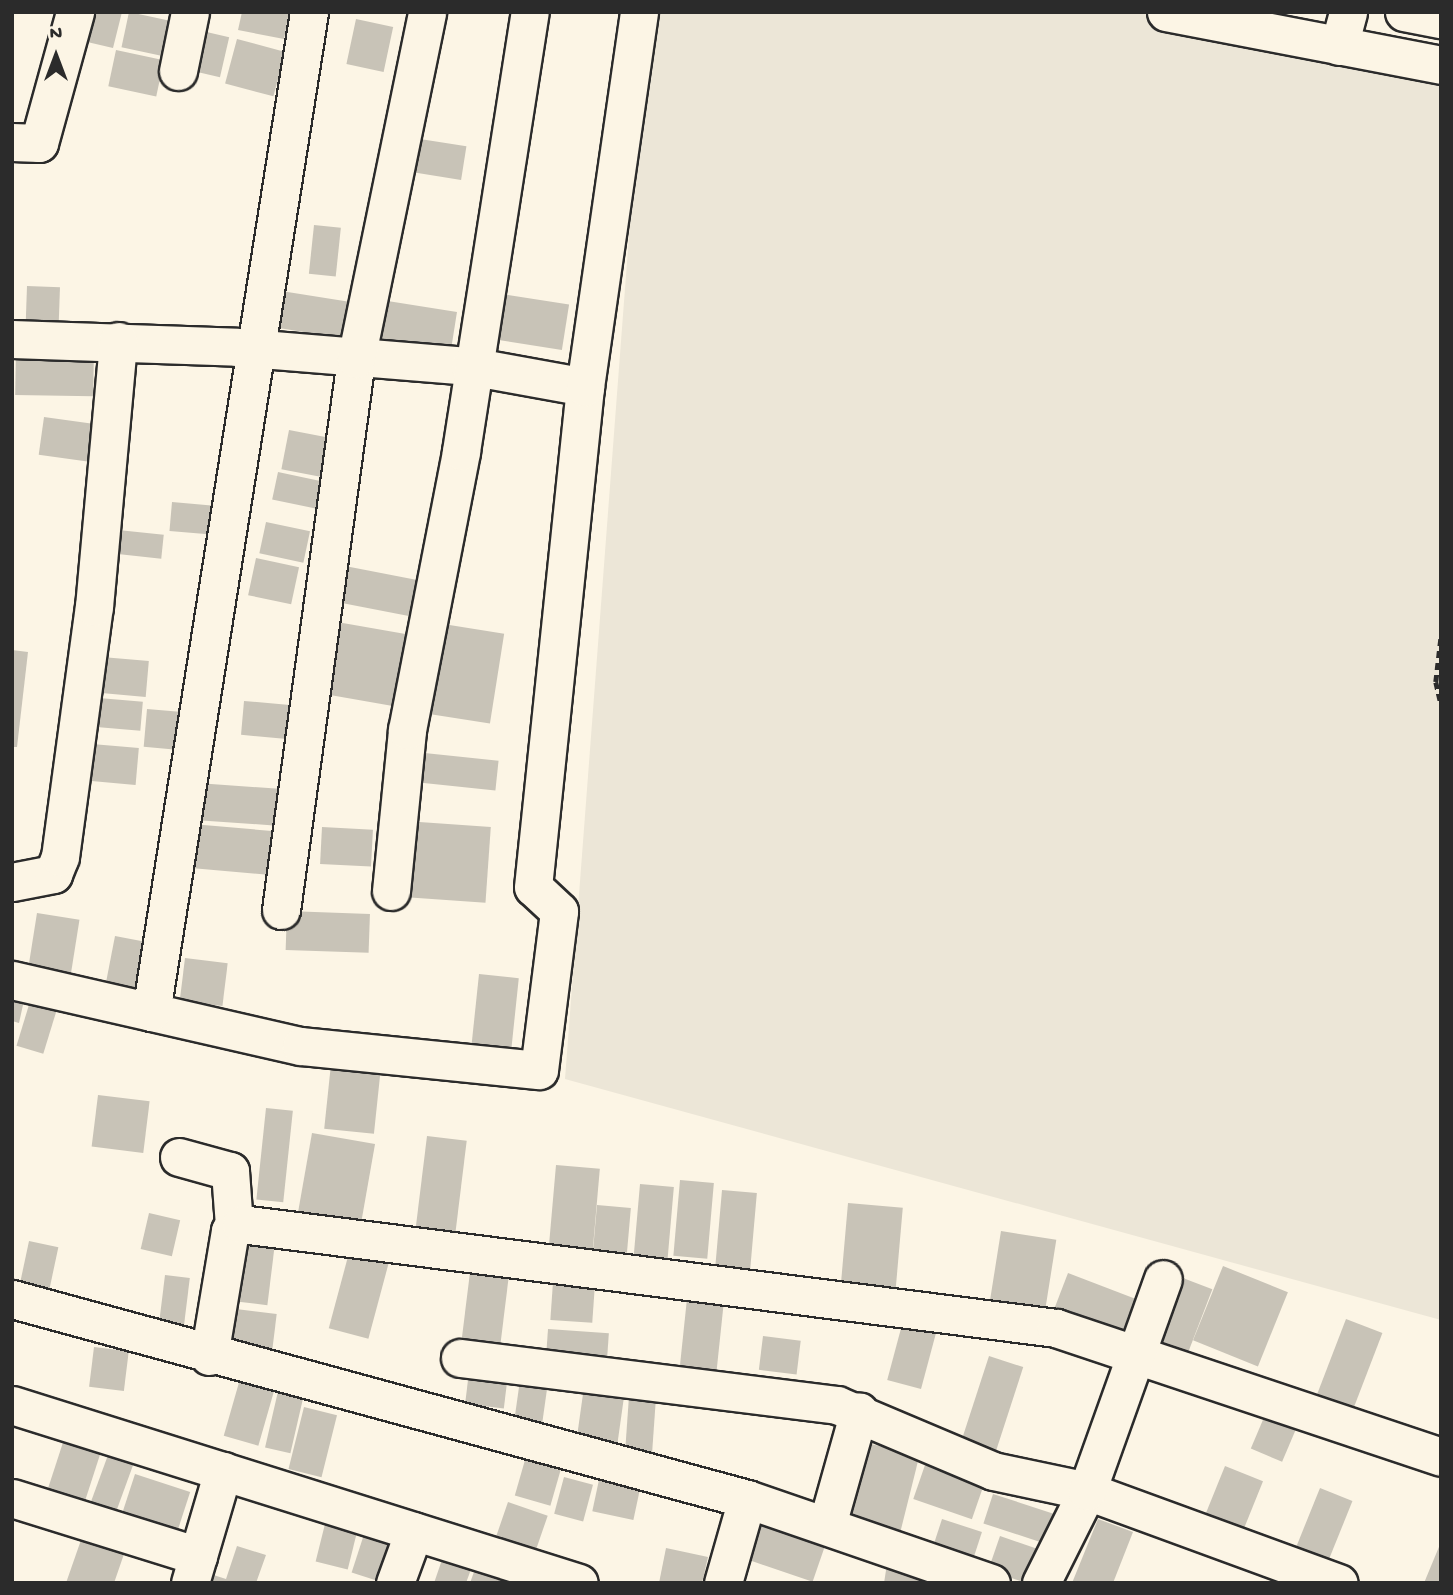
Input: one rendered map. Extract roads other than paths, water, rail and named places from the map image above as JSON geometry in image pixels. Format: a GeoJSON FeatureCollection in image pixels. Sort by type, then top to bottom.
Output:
{"type":"FeatureCollection","features":[{"type":"Feature","properties":{"kind":"street"},"geometry":{"type":"LineString","coordinates":[[12,142],[39,143],[75,12]]}},
{"type":"Feature","properties":{"kind":"street"},"geometry":{"type":"LineString","coordinates":[[177,71],[190,12]]}},
{"type":"Feature","properties":{"kind":"street"},"geometry":{"type":"LineString","coordinates":[[151,1012],[309,12]]}},
{"type":"Feature","properties":{"kind":"street"},"geometry":{"type":"LineString","coordinates":[[281,910],[356,359],[427,12]]}},
{"type":"Feature","properties":{"kind":"street"},"geometry":{"type":"LineString","coordinates":[[391,891],[407,730],[530,12]]}},
{"type":"Feature","properties":{"kind":"street"},"geometry":{"type":"LineString","coordinates":[[12,980],[301,1046],[539,1070],[559,911],[533,887],[585,387],[639,12]]}},
{"type":"Feature","properties":{"kind":"street"},"geometry":{"type":"LineString","coordinates":[[1166,12],[1344,29],[1441,65]]}},
{"type":"Feature","properties":{"kind":"street"},"geometry":{"type":"LineString","coordinates":[[1404,12],[1441,19]]}},
{"type":"Feature","properties":{"kind":"street"},"geometry":{"type":"LineString","coordinates":[[12,339],[118,341],[256,349],[470,366],[585,387]]}},
{"type":"Feature","properties":{"kind":"street"},"geometry":{"type":"LineString","coordinates":[[12,882],[53,874],[60,857],[94,607],[118,341]]}},
{"type":"Feature","properties":{"kind":"street"},"geometry":{"type":"LineString","coordinates":[[180,1157],[230,1171],[234,1225],[209,1356]]}},
{"type":"Feature","properties":{"kind":"street"},"geometry":{"type":"LineString","coordinates":[[234,1225],[1056,1328],[1441,1457]]}},
{"type":"Feature","properties":{"kind":"street"},"geometry":{"type":"LineString","coordinates":[[1041,1583],[1087,1491],[1163,1279]]}},
{"type":"Feature","properties":{"kind":"street"},"geometry":{"type":"LineString","coordinates":[[12,1299],[209,1356],[747,1499],[991,1583]]}},
{"type":"Feature","properties":{"kind":"street"},"geometry":{"type":"LineString","coordinates":[[460,1358],[859,1411],[916,1443],[993,1471],[1087,1491],[1339,1583]]}},
{"type":"Feature","properties":{"kind":"street"},"geometry":{"type":"LineString","coordinates":[[12,1405],[579,1583]]}},
{"type":"Feature","properties":{"kind":"street"},"geometry":{"type":"LineString","coordinates":[[827,1525],[859,1411]]}},
{"type":"Feature","properties":{"kind":"street"},"geometry":{"type":"LineString","coordinates":[[12,1498],[194,1570],[223,1471]]}},
{"type":"Feature","properties":{"kind":"street"},"geometry":{"type":"LineString","coordinates":[[723,1583],[747,1499]]}},
{"type":"Feature","properties":{"kind":"street"},"geometry":{"type":"LineString","coordinates":[[395,1583],[414,1531]]}}]}
